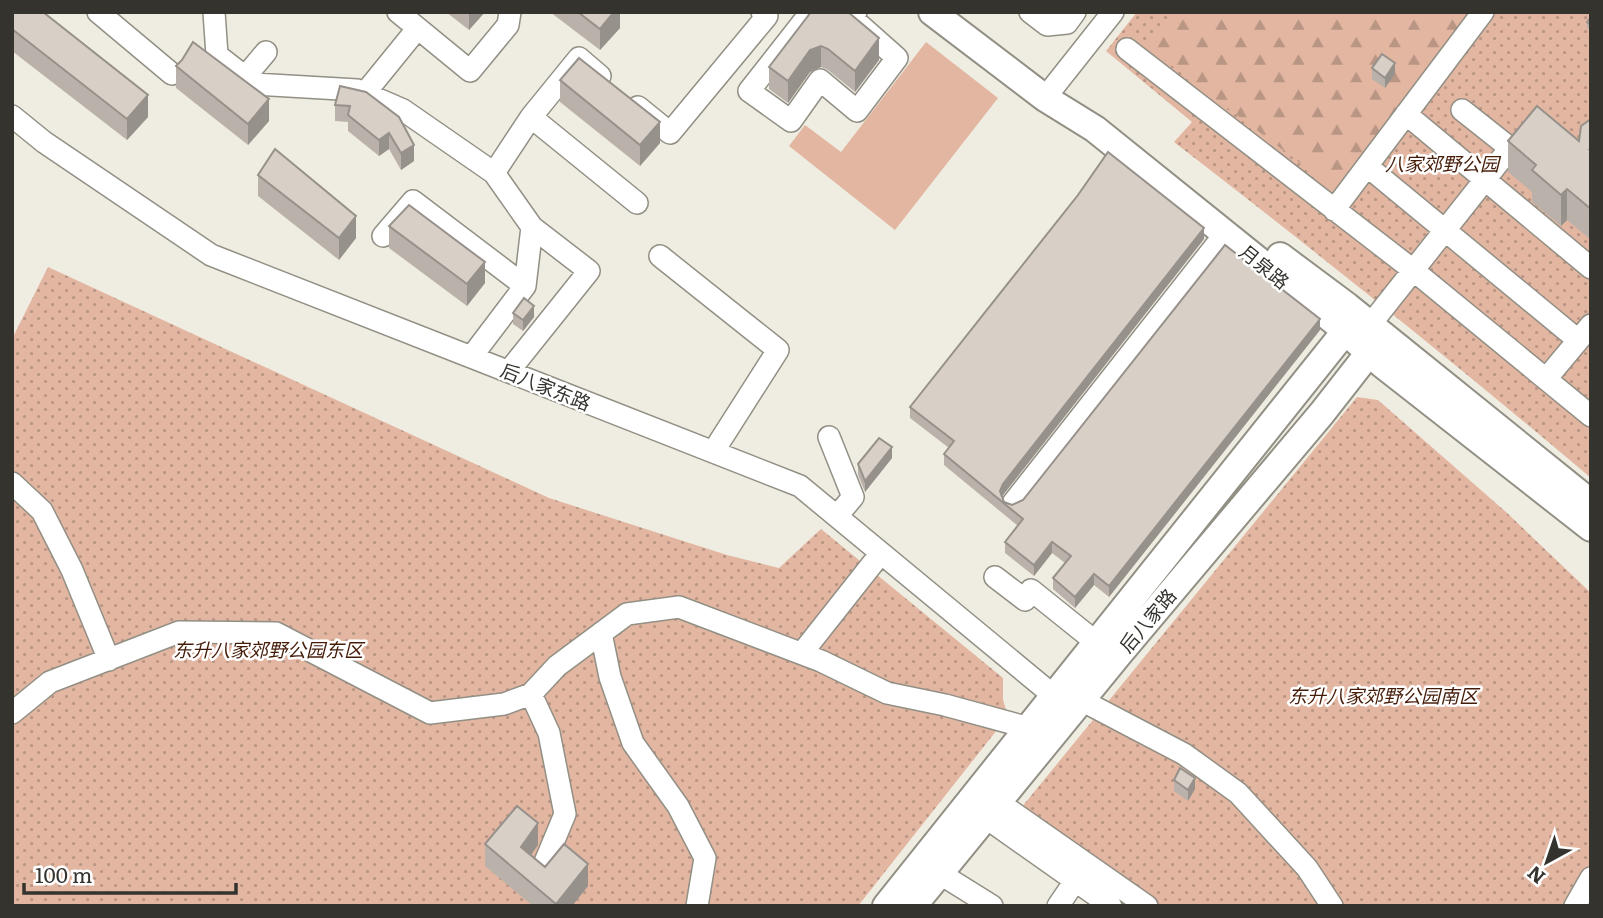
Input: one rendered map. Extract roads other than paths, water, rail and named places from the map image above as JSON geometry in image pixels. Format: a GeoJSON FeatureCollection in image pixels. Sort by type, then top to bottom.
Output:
{"type":"FeatureCollection","features":[{"type":"Feature","properties":{"kind":"main road","name":"月泉路"},"geometry":{"type":"LineString","coordinates":[[932,12],[1045,98],[1095,129],[1591,503]]}},
{"type":"Feature","properties":{"kind":"main road","name":"月泉路"},"geometry":{"type":"LineString","coordinates":[[957,12],[1052,89],[1098,119],[1365,332],[1591,528]]}},
{"type":"Feature","properties":{"kind":"main road","name":"后八家路"},"geometry":{"type":"LineString","coordinates":[[886,906],[1097,642],[1365,332]]}},
{"type":"Feature","properties":{"kind":"main road","name":"后八家路"},"geometry":{"type":"LineString","coordinates":[[913,906],[1081,700],[1322,413],[1365,332]]}},
{"type":"Feature","properties":{"kind":"street"},"geometry":{"type":"LineString","coordinates":[[98,12],[172,74]]}},
{"type":"Feature","properties":{"kind":"street"},"geometry":{"type":"LineString","coordinates":[[214,12],[216,55],[254,84],[357,90],[403,110],[494,173],[532,227],[589,271],[509,371]]}},
{"type":"Feature","properties":{"kind":"street"},"geometry":{"type":"LineString","coordinates":[[398,12],[470,71],[508,25],[510,12]]}},
{"type":"Feature","properties":{"kind":"street"},"geometry":{"type":"LineString","coordinates":[[494,173],[531,117],[579,58],[670,133],[767,16],[762,12]]}},
{"type":"Feature","properties":{"kind":"street"},"geometry":{"type":"LineString","coordinates":[[811,12],[749,90],[791,121],[821,80],[857,111],[897,58],[851,14]]}},
{"type":"Feature","properties":{"kind":"street"},"geometry":{"type":"LineString","coordinates":[[1030,12],[1047,25],[1067,23],[1075,12]]}},
{"type":"Feature","properties":{"kind":"street"},"geometry":{"type":"LineString","coordinates":[[1052,89],[1113,12]]}},
{"type":"Feature","properties":{"kind":"street"},"geometry":{"type":"LineString","coordinates":[[1334,210],[1483,12]]}},
{"type":"Feature","properties":{"kind":"street"},"geometry":{"type":"LineString","coordinates":[[365,93],[417,29]]}},
{"type":"Feature","properties":{"kind":"street"},"geometry":{"type":"LineString","coordinates":[[1127,49],[1413,270],[1591,416]]}},
{"type":"Feature","properties":{"kind":"street"},"geometry":{"type":"LineString","coordinates":[[246,77],[266,52]]}},
{"type":"Feature","properties":{"kind":"street"},"geometry":{"type":"LineString","coordinates":[[1365,332],[1510,148],[1462,110]]}},
{"type":"Feature","properties":{"kind":"street"},"geometry":{"type":"LineString","coordinates":[[1406,114],[1591,268]]}},
{"type":"Feature","properties":{"kind":"street","name":"后八家东路"},"geometry":{"type":"LineString","coordinates":[[12,116],[44,142],[211,255],[800,486],[1054,696]]}},
{"type":"Feature","properties":{"kind":"street"},"geometry":{"type":"LineString","coordinates":[[531,117],[637,203]]}},
{"type":"Feature","properties":{"kind":"street"},"geometry":{"type":"LineString","coordinates":[[1367,166],[1445,229],[1585,333],[1546,379]]}},
{"type":"Feature","properties":{"kind":"street"},"geometry":{"type":"LineString","coordinates":[[383,236],[413,201],[524,286]]}},
{"type":"Feature","properties":{"kind":"street"},"geometry":{"type":"LineString","coordinates":[[472,356],[524,286],[532,227]]}},
{"type":"Feature","properties":{"kind":"street"},"geometry":{"type":"LineString","coordinates":[[1013,503],[1217,244]]}},
{"type":"Feature","properties":{"kind":"street"},"geometry":{"type":"LineString","coordinates":[[660,256],[778,350],[713,452]]}},
{"type":"Feature","properties":{"kind":"street"},"geometry":{"type":"LineString","coordinates":[[830,437],[853,497],[837,516]]}},
{"type":"Feature","properties":{"kind":"street"},"geometry":{"type":"LineString","coordinates":[[12,483],[42,511],[72,570],[108,660]]}},
{"type":"Feature","properties":{"kind":"street"},"geometry":{"type":"LineString","coordinates":[[802,653],[881,553]]}},
{"type":"Feature","properties":{"kind":"street"},"geometry":{"type":"LineString","coordinates":[[995,577],[1025,600],[1031,590],[1097,642]]}},
{"type":"Feature","properties":{"kind":"street"},"geometry":{"type":"LineString","coordinates":[[12,713],[50,682],[179,632],[276,634],[430,713],[504,704],[531,694],[557,666],[627,614],[679,607],[802,653],[887,693],[946,705],[1029,728]]}},
{"type":"Feature","properties":{"kind":"street"},"geometry":{"type":"LineString","coordinates":[[601,633],[610,677],[633,743],[678,806],[705,858],[697,906]]}},
{"type":"Feature","properties":{"kind":"street"},"geometry":{"type":"LineString","coordinates":[[531,694],[550,733],[565,814],[545,862]]}},
{"type":"Feature","properties":{"kind":"street"},"geometry":{"type":"LineString","coordinates":[[1081,700],[1184,754],[1238,793],[1307,867],[1332,906]]}},
{"type":"Feature","properties":{"kind":"street"},"geometry":{"type":"LineString","coordinates":[[991,809],[1075,881],[1111,906]]}},
{"type":"Feature","properties":{"kind":"street"},"geometry":{"type":"LineString","coordinates":[[991,809],[1147,906]]}},
{"type":"Feature","properties":{"kind":"street"},"geometry":{"type":"LineString","coordinates":[[939,873],[992,906]]}},
{"type":"Feature","properties":{"kind":"street"},"geometry":{"type":"LineString","coordinates":[[1575,906],[1591,878]]}},
{"type":"Feature","properties":{"kind":"street"},"geometry":{"type":"LineString","coordinates":[[1058,906],[1075,881]]}},
{"type":"Feature","properties":{"kind":"park label","name":"八家郊野公园"},"geometry":{"type":"Point","coordinates":[1442,163]}},
{"type":"Feature","properties":{"kind":"park label","name":"东升八家郊野公园东区"},"geometry":{"type":"Point","coordinates":[268,649]}},
{"type":"Feature","properties":{"kind":"park label","name":"东升八家郊野公园南区"},"geometry":{"type":"Point","coordinates":[1383,695]}}]}
